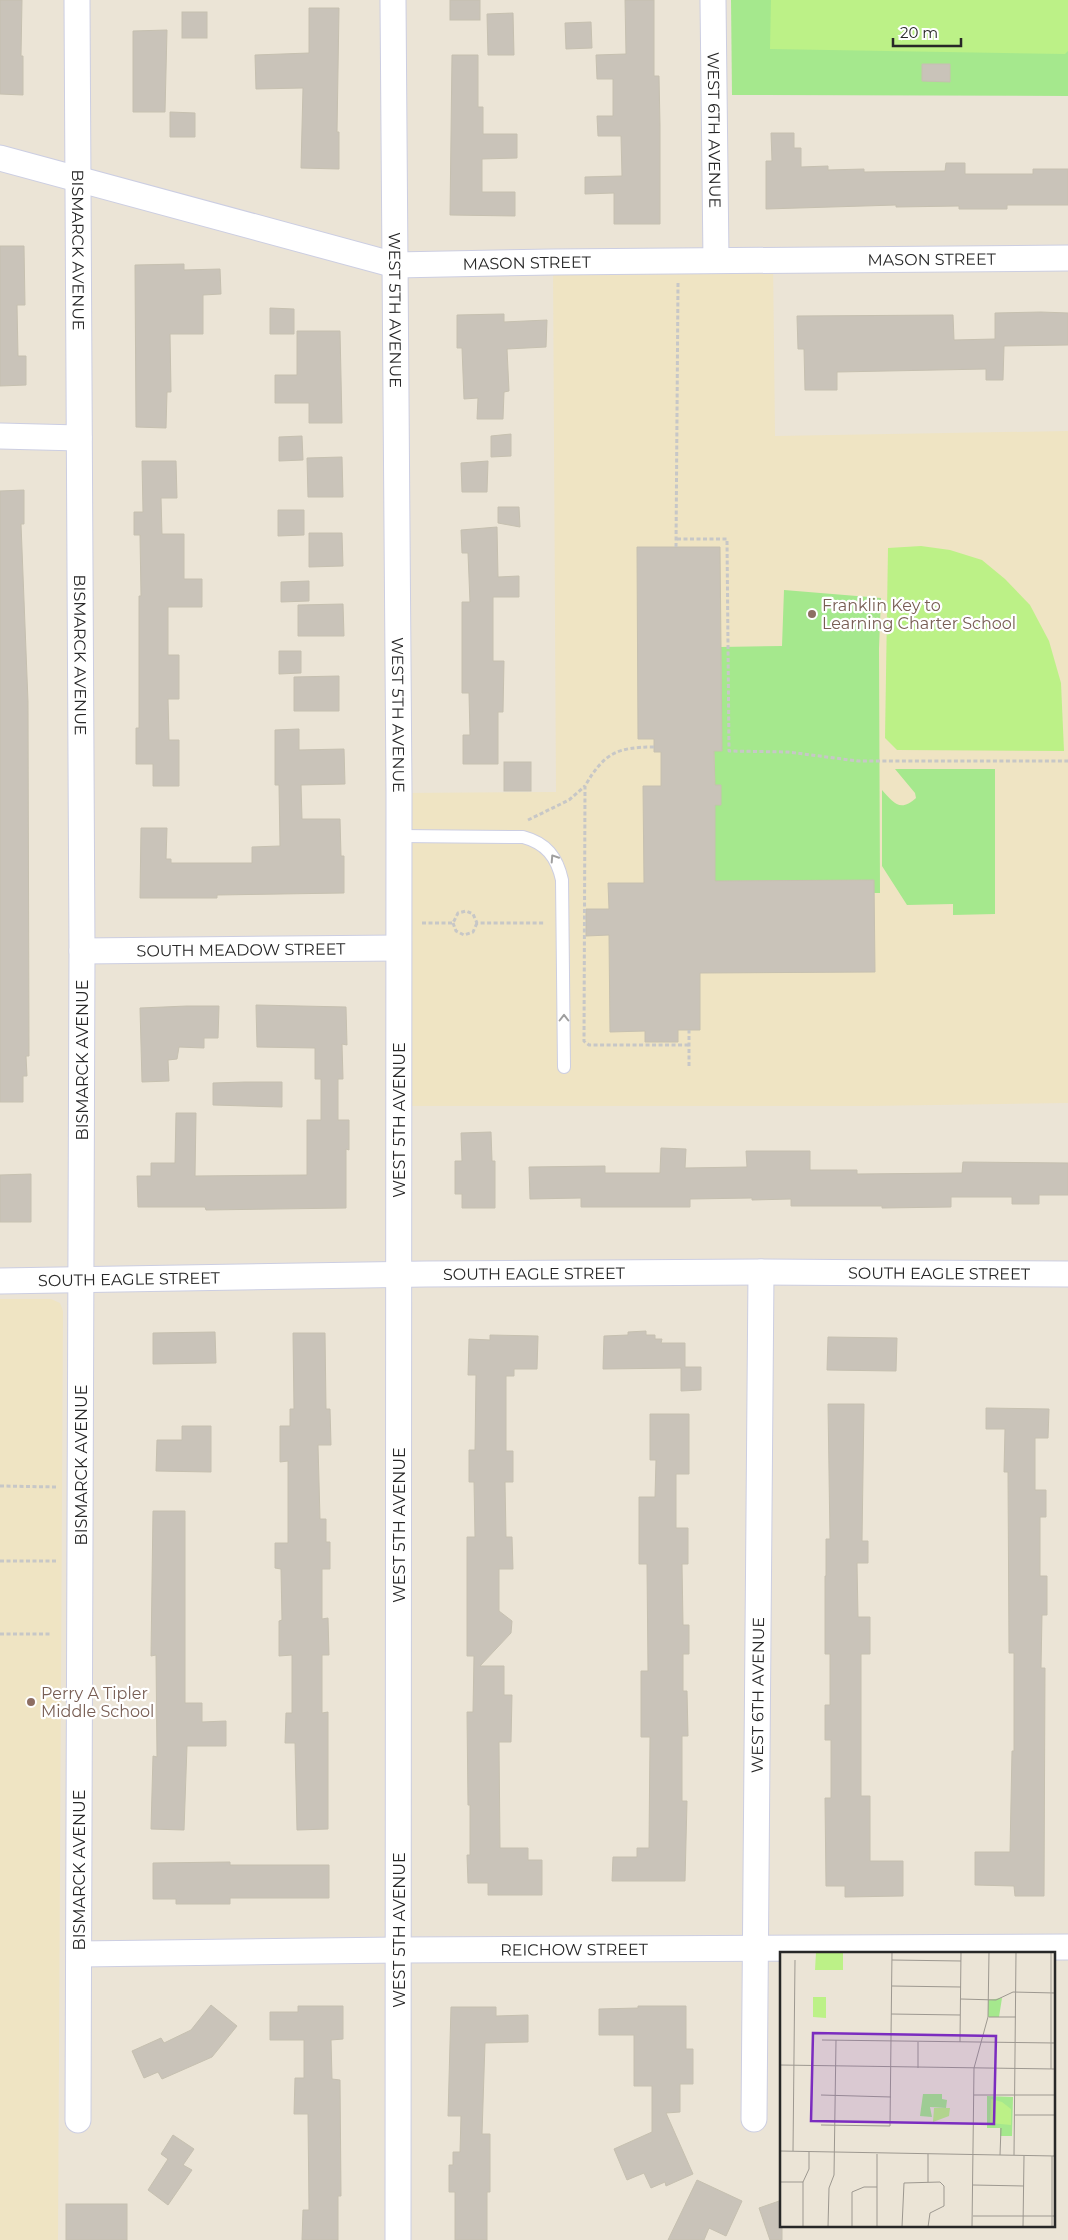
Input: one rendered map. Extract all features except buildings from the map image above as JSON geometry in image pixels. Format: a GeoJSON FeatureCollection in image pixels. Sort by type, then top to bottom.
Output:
{"type":"FeatureCollection","features":[{"type":"Feature","properties":{"kind":"street","name":"BISMARCK AVENUE"},"geometry":{"type":"LineString","coordinates":[[77,0],[82,951],[78,2120]]}},
{"type":"Feature","properties":{"kind":"street","name":"WEST 5TH AVENUE"},"geometry":{"type":"LineString","coordinates":[[393,0],[399,836],[398,2240]]}},
{"type":"Feature","properties":{"kind":"street","name":"WEST 6TH AVENUE"},"geometry":{"type":"LineString","coordinates":[[713,0],[716,260]]}},
{"type":"Feature","properties":{"kind":"street","name":"MASON STREET"},"geometry":{"type":"LineString","coordinates":[[0,158],[395,265],[682,260],[1068,258]]}},
{"type":"Feature","properties":{"kind":"street"},"geometry":{"type":"LineString","coordinates":[[0,436],[79,438]]}},
{"type":"Feature","properties":{"kind":"street","name":"SOUTH MEADOW STREET"},"geometry":{"type":"LineString","coordinates":[[82,951],[398,948]]}},
{"type":"Feature","properties":{"kind":"street","name":"WEST 6TH AVENUE"},"geometry":{"type":"LineString","coordinates":[[754,2119],[761,1272]]}},
{"type":"Feature","properties":{"kind":"street","name":"SOUTH EAGLE STREET"},"geometry":{"type":"LineString","coordinates":[[0,1281],[399,1274],[761,1272],[1068,1274]]}},
{"type":"Feature","properties":{"kind":"street","name":"REICHOW STREET"},"geometry":{"type":"LineString","coordinates":[[79,1954],[399,1950],[1068,1947]]}},
{"type":"Feature","properties":{"kind":"lane"},"geometry":{"type":"LineString","coordinates":[[399,836],[523,837],[536,841],[548,849],[558,864],[562,880],[564,1067]]}},
{"type":"Feature","properties":{"kind":"path"},"geometry":{"type":"LineString","coordinates":[[676,547],[678,276],[682,260]]}},
{"type":"Feature","properties":{"kind":"path"},"geometry":{"type":"LineString","coordinates":[[677,539],[727,539],[728,751],[788,752],[858,761],[1068,761]]}},
{"type":"Feature","properties":{"kind":"path"},"geometry":{"type":"LineString","coordinates":[[525,821],[569,800],[585,786],[594,771],[611,754],[631,747],[654,747]]}},
{"type":"Feature","properties":{"kind":"path"},"geometry":{"type":"LineString","coordinates":[[585,786],[584,1041],[586,1044],[689,1045]]}},
{"type":"Feature","properties":{"kind":"path"},"geometry":{"type":"LineString","coordinates":[[466,911],[473,914],[477,923],[473,932],[464,935],[456,931],[453,922],[458,913],[466,911]]}},
{"type":"Feature","properties":{"kind":"path"},"geometry":{"type":"LineString","coordinates":[[398,923],[453,922]]}},
{"type":"Feature","properties":{"kind":"path"},"geometry":{"type":"LineString","coordinates":[[477,923],[585,923]]}},
{"type":"Feature","properties":{"kind":"path"},"geometry":{"type":"LineString","coordinates":[[689,1030],[689,1066]]}},
{"type":"Feature","properties":{"kind":"path"},"geometry":{"type":"LineString","coordinates":[[0,1486],[81,1487]]}},
{"type":"Feature","properties":{"kind":"path"},"geometry":{"type":"LineString","coordinates":[[0,1561],[80,1561]]}},
{"type":"Feature","properties":{"kind":"path"},"geometry":{"type":"LineString","coordinates":[[0,1634],[52,1634]]}},
{"type":"Feature","properties":{"kind":"shaded area","name":"Franklin Key to Learning Charter School"},"geometry":{"type":"Polygon","coordinates":[[[773,260],[775,436],[1068,431],[1068,1103],[870,1106],[399,1106],[399,793],[556,792],[553,262],[773,260]]]}},
{"type":"Feature","properties":{"kind":"shaded area","name":"Perry A Tipler Middle School"},"geometry":{"type":"Polygon","coordinates":[[[0,1299],[51,1299],[60,1303],[63,1311],[58,2240],[0,2240],[0,1299]]]}},
{"type":"Feature","properties":{"kind":"green space"},"geometry":{"type":"Polygon","coordinates":[[[731,0],[1068,0],[1068,96],[732,95],[731,0]]]}},
{"type":"Feature","properties":{"kind":"green space"},"geometry":{"type":"Polygon","coordinates":[[[771,0],[1068,0],[1068,51],[1065,54],[770,49],[771,0]]]}},
{"type":"Feature","properties":{"kind":"green space"},"geometry":{"type":"Polygon","coordinates":[[[921,546],[950,550],[982,560],[1005,579],[1030,605],[1049,641],[1061,683],[1064,751],[897,750],[885,738],[888,548],[921,546]]]}},
{"type":"Feature","properties":{"kind":"green space"},"geometry":{"type":"Polygon","coordinates":[[[784,590],[881,598],[879,648],[880,893],[874,893],[874,880],[715,881],[715,805],[721,804],[721,785],[715,785],[714,751],[722,751],[721,647],[782,646],[784,590]]]}},
{"type":"Feature","properties":{"kind":"green space"},"geometry":{"type":"Polygon","coordinates":[[[895,769],[995,769],[995,914],[953,915],[953,904],[907,905],[882,866],[882,790],[893,802],[901,805],[905,805],[916,798],[915,793],[895,769]]]}},
{"type":"Feature","properties":{"kind":"place","name":"Franklin Key to Learning Charter School"},"geometry":{"type":"Point","coordinates":[812,614]}},
{"type":"Feature","properties":{"kind":"place","name":"Perry A Tipler Middle School"},"geometry":{"type":"Point","coordinates":[31,1702]}}]}
